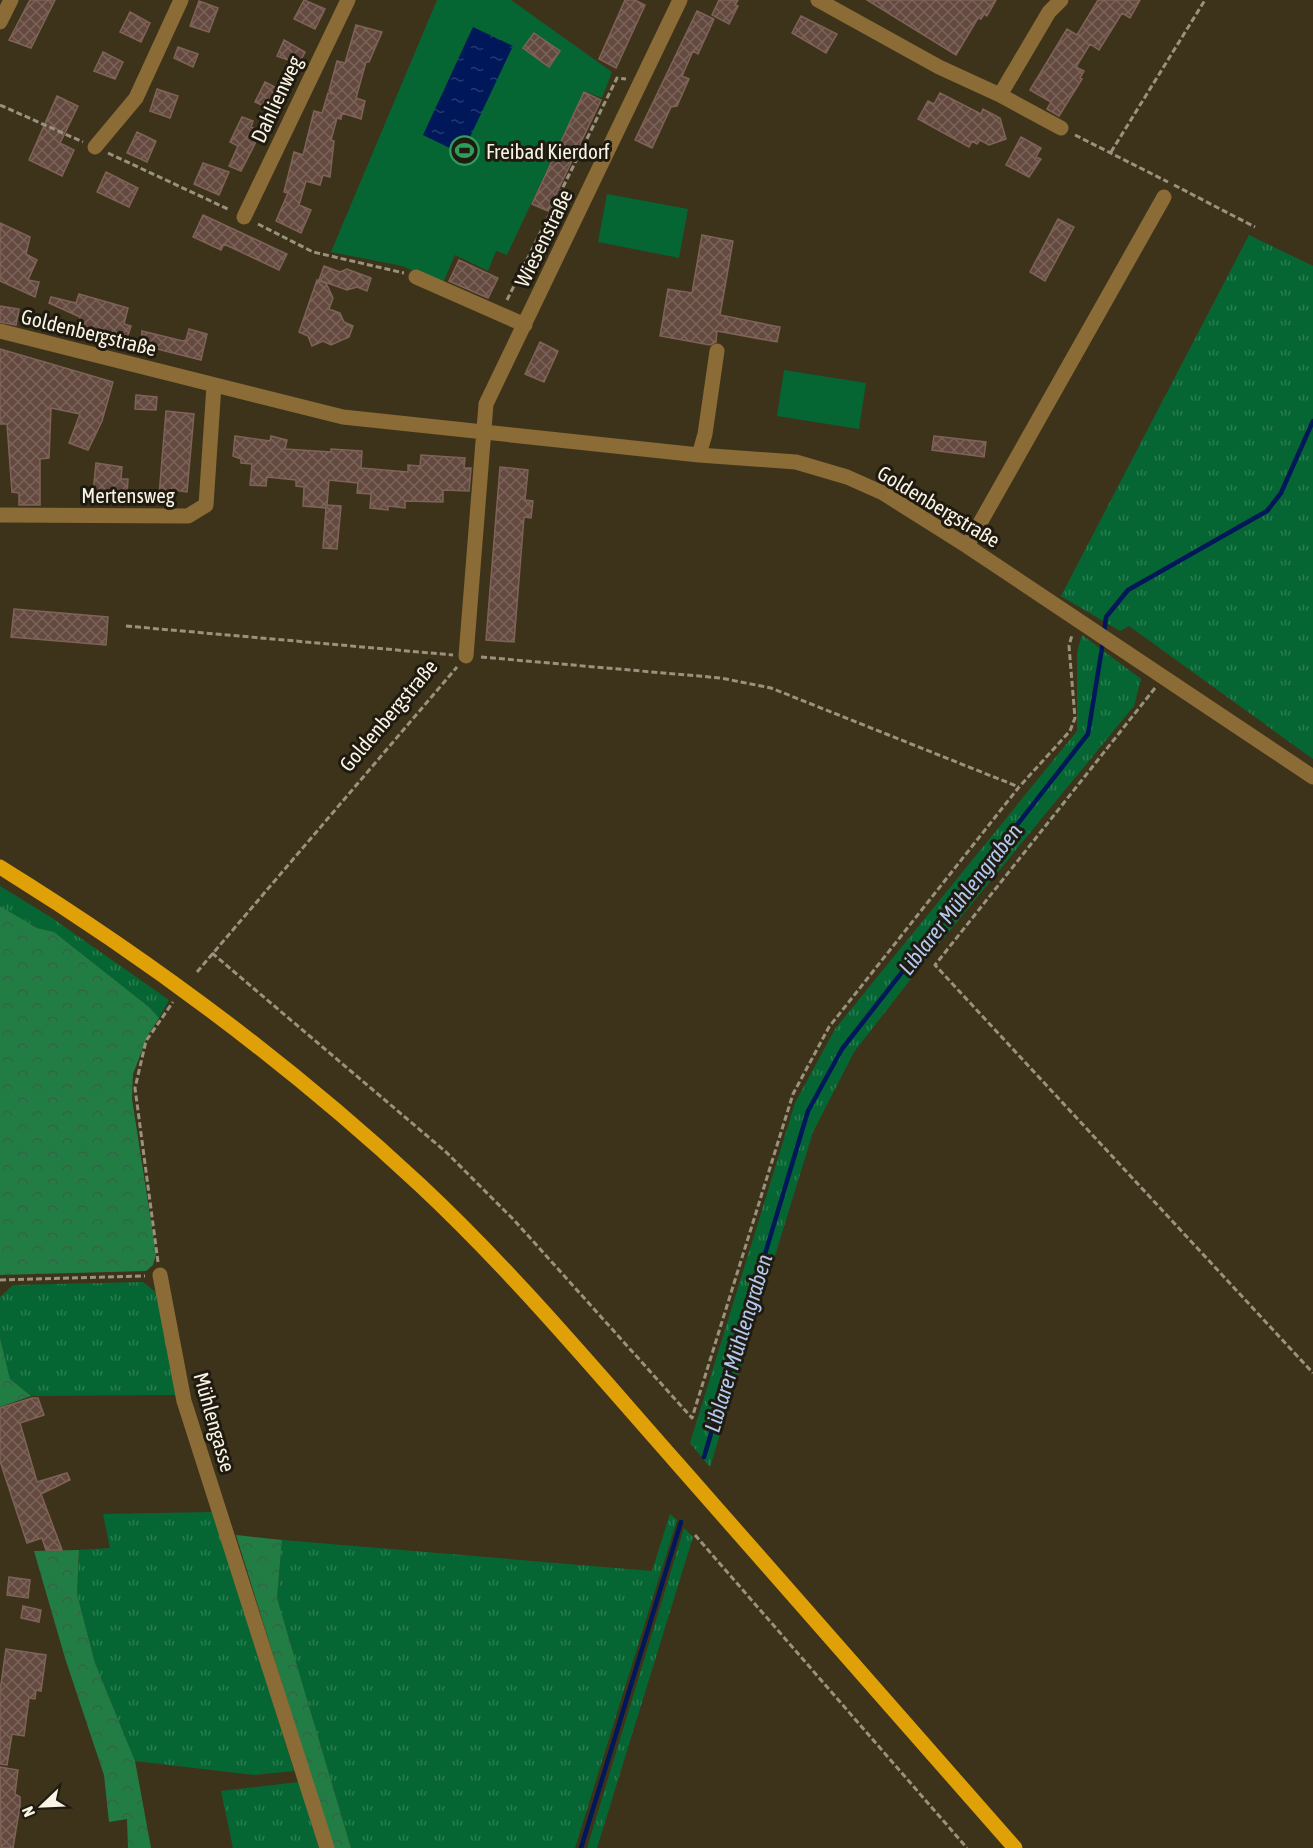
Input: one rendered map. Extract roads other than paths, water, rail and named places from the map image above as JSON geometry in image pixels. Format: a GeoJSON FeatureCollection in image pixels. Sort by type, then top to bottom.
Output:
{"type":"FeatureCollection","features":[{"type":"Feature","properties":{"kind":"main road"},"geometry":{"type":"LineString","coordinates":[[0,867],[93,924],[216,1012],[328,1102],[422,1187],[544,1312],[1015,1848]]}},
{"type":"Feature","properties":{"kind":"street"},"geometry":{"type":"LineString","coordinates":[[0,22],[11,0]]}},
{"type":"Feature","properties":{"kind":"street"},"geometry":{"type":"LineString","coordinates":[[95,147],[136,98],[181,0]]}},
{"type":"Feature","properties":{"kind":"street","name":"Dahlienweg"},"geometry":{"type":"LineString","coordinates":[[243,217],[348,0]]}},
{"type":"Feature","properties":{"kind":"street","name":"Wiesenstraße"},"geometry":{"type":"LineString","coordinates":[[485,432],[486,404],[680,0]]}},
{"type":"Feature","properties":{"kind":"street"},"geometry":{"type":"LineString","coordinates":[[818,0],[939,67],[1000,95],[1061,128]]}},
{"type":"Feature","properties":{"kind":"street"},"geometry":{"type":"LineString","coordinates":[[1000,95],[1049,12],[1061,0]]}},
{"type":"Feature","properties":{"kind":"street"},"geometry":{"type":"LineString","coordinates":[[967,546],[1164,197]]}},
{"type":"Feature","properties":{"kind":"street"},"geometry":{"type":"LineString","coordinates":[[416,278],[525,325]]}},
{"type":"Feature","properties":{"kind":"street","name":"Goldenbergstraße"},"geometry":{"type":"LineString","coordinates":[[0,332],[344,417],[699,455],[796,462],[847,477],[883,493],[967,546],[1313,777]]}},
{"type":"Feature","properties":{"kind":"street"},"geometry":{"type":"LineString","coordinates":[[699,455],[705,434],[717,351]]}},
{"type":"Feature","properties":{"kind":"street","name":"Mertensweg"},"geometry":{"type":"LineString","coordinates":[[0,515],[188,516],[206,505],[214,385]]}},
{"type":"Feature","properties":{"kind":"street","name":"Goldenbergstraße"},"geometry":{"type":"LineString","coordinates":[[466,656],[485,432]]}},
{"type":"Feature","properties":{"kind":"street","name":"Mühlengasse"},"geometry":{"type":"LineString","coordinates":[[160,1275],[184,1401],[327,1848]]}},
{"type":"Feature","properties":{"kind":"water"},"geometry":{"type":"Polygon","coordinates":[[[473,27],[513,46],[462,154],[423,135],[473,27]]]}},
{"type":"Feature","properties":{"kind":"waterway","name":"Liblarer Mühlengraben"},"geometry":{"type":"LineString","coordinates":[[1104,634],[1106,617],[1128,590],[1267,511],[1281,493],[1313,421]]}},
{"type":"Feature","properties":{"kind":"waterway","name":"Liblarer Mühlengraben"},"geometry":{"type":"LineString","coordinates":[[704,1457],[808,1111],[842,1049],[1088,734],[1103,642]]}},
{"type":"Feature","properties":{"kind":"waterway","name":"Liblarer Mühlengraben"},"geometry":{"type":"LineString","coordinates":[[581,1848],[681,1522]]}},
{"type":"Feature","properties":{"kind":"place","name":"Freibad Kierdorf"},"geometry":{"type":"Point","coordinates":[465,151]}}]}
